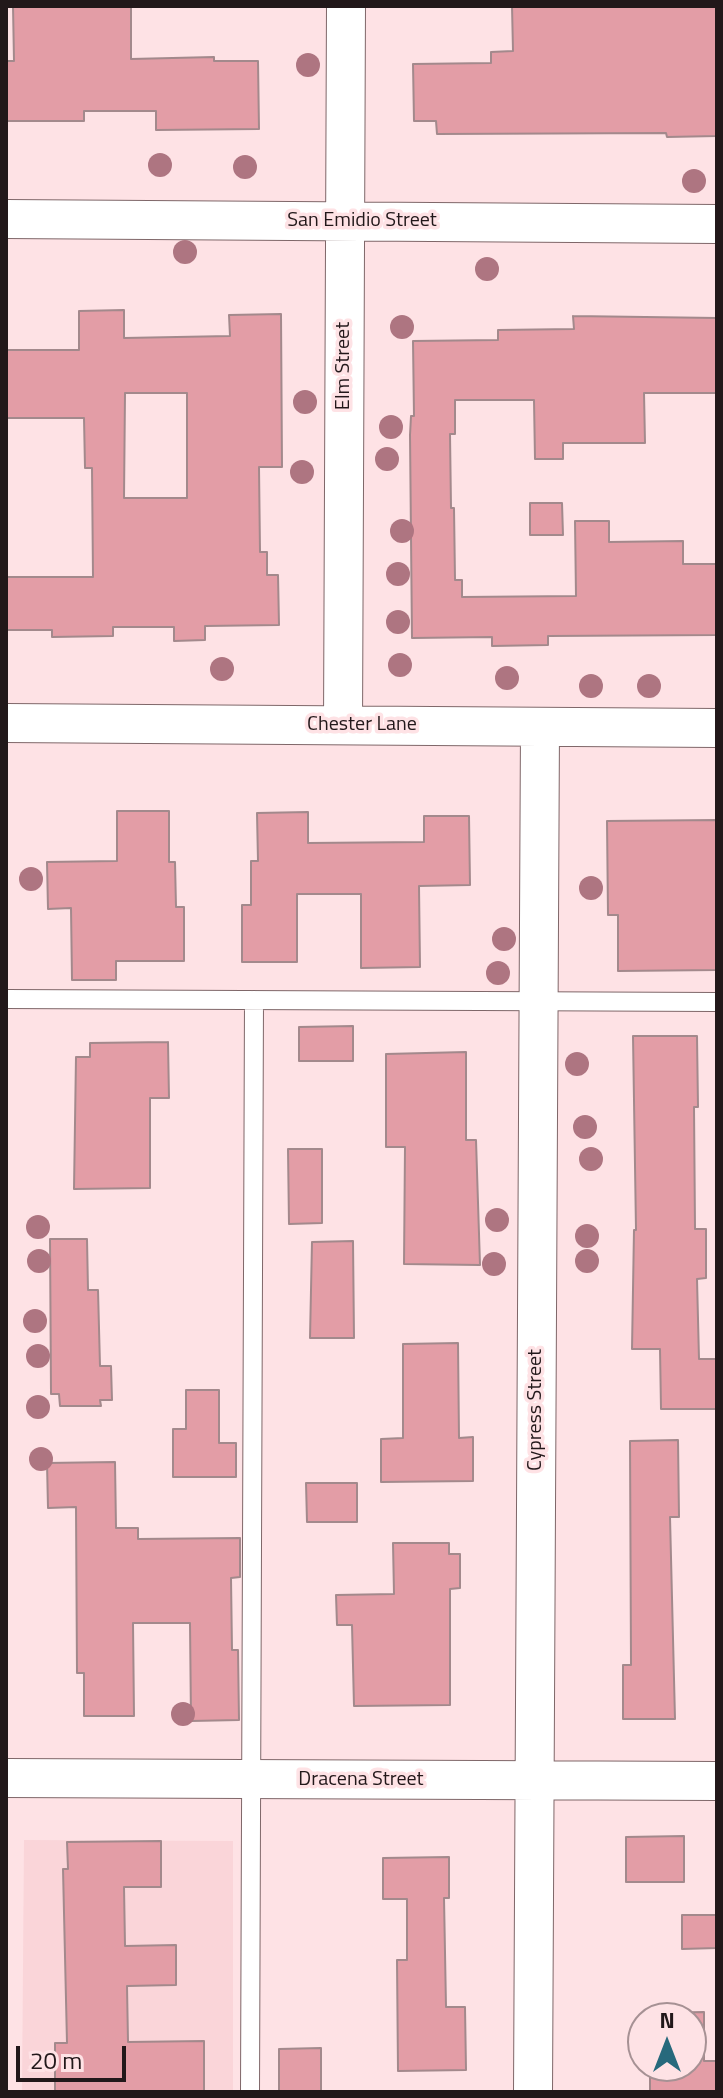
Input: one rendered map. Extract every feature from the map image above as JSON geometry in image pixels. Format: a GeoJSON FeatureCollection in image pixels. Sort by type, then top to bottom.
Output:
{"type":"FeatureCollection","features":[{"type":"Feature","properties":{"kind":"street","name":"Elm Street"},"geometry":{"type":"LineString","coordinates":[[343,725],[346,6]]}},
{"type":"Feature","properties":{"kind":"street","name":"San Emidio Street"},"geometry":{"type":"LineString","coordinates":[[6,219],[717,224]]}},
{"type":"Feature","properties":{"kind":"street","name":"Chester Lane"},"geometry":{"type":"LineString","coordinates":[[6,723],[717,728]]}},
{"type":"Feature","properties":{"kind":"street","name":"Cypress Street"},"geometry":{"type":"LineString","coordinates":[[533,2092],[540,727]]}},
{"type":"Feature","properties":{"kind":"street","name":"Dracena Street"},"geometry":{"type":"LineString","coordinates":[[6,1778],[717,1781]]}},
{"type":"Feature","properties":{"kind":"lane"},"geometry":{"type":"LineString","coordinates":[[6,999],[717,1002]]}},
{"type":"Feature","properties":{"kind":"lane"},"geometry":{"type":"LineString","coordinates":[[250,2092],[254,1000]]}},
{"type":"Feature","properties":{"kind":"shaded area"},"geometry":{"type":"Polygon","coordinates":[[[24,1840],[233,1841],[233,2092],[22,2092],[24,1840]]]}},
{"type":"Feature","properties":{"kind":"building"},"geometry":{"type":"Polygon","coordinates":[[[13,6],[131,6],[131,59],[214,57],[214,61],[258,61],[259,129],[156,130],[156,111],[84,111],[84,121],[6,121],[6,61],[14,61],[13,6]]]}},
{"type":"Feature","properties":{"kind":"building"},"geometry":{"type":"Polygon","coordinates":[[[512,6],[717,6],[717,136],[667,137],[666,133],[437,134],[436,121],[414,121],[413,64],[491,63],[491,52],[513,51],[512,6]]]}},
{"type":"Feature","properties":{"kind":"building"},"geometry":{"type":"Polygon","coordinates":[[[124,310],[124,338],[230,336],[229,315],[281,314],[282,467],[259,467],[260,552],[267,552],[267,575],[278,575],[279,625],[205,626],[205,640],[174,641],[174,627],[113,627],[113,636],[52,637],[52,630],[6,630],[6,577],[93,577],[92,468],[85,468],[84,418],[6,418],[6,350],[79,350],[79,311],[124,310]],[[125,393],[124,498],[187,498],[187,393],[125,393]]]}},
{"type":"Feature","properties":{"kind":"building"},"geometry":{"type":"Polygon","coordinates":[[[573,316],[717,318],[717,393],[644,393],[645,443],[563,443],[563,459],[535,459],[534,400],[455,400],[455,434],[450,434],[451,508],[454,508],[455,580],[462,580],[462,597],[576,596],[575,521],[609,521],[609,542],[683,541],[683,564],[717,564],[717,635],[548,636],[548,645],[492,646],[492,637],[412,638],[410,435],[411,416],[414,416],[413,341],[498,340],[498,330],[574,329],[573,316]]]}},
{"type":"Feature","properties":{"kind":"building"},"geometry":{"type":"Polygon","coordinates":[[[530,503],[562,503],[563,535],[530,535],[530,503]]]}},
{"type":"Feature","properties":{"kind":"building"},"geometry":{"type":"Polygon","coordinates":[[[117,811],[169,811],[169,862],[175,862],[176,907],[184,907],[184,961],[116,961],[116,980],[72,980],[71,908],[48,909],[47,862],[117,861],[117,811]]]}},
{"type":"Feature","properties":{"kind":"building"},"geometry":{"type":"Polygon","coordinates":[[[308,812],[308,843],[424,842],[424,816],[469,816],[470,885],[419,886],[420,967],[361,968],[361,894],[297,894],[297,962],[242,962],[242,905],[251,905],[251,861],[258,861],[257,813],[308,812]]]}},
{"type":"Feature","properties":{"kind":"building"},"geometry":{"type":"Polygon","coordinates":[[[717,820],[717,970],[618,971],[618,915],[608,915],[607,821],[717,820]]]}},
{"type":"Feature","properties":{"kind":"building"},"geometry":{"type":"Polygon","coordinates":[[[353,1026],[353,1061],[299,1061],[299,1027],[353,1026]]]}},
{"type":"Feature","properties":{"kind":"building"},"geometry":{"type":"Polygon","coordinates":[[[633,1036],[697,1036],[695,1229],[706,1229],[706,1278],[697,1279],[699,1359],[717,1359],[717,1409],[661,1409],[660,1349],[632,1349],[636,1230],[633,1036]]]}},
{"type":"Feature","properties":{"kind":"building"},"geometry":{"type":"Polygon","coordinates":[[[168,1042],[169,1098],[150,1098],[150,1188],[74,1189],[76,1057],[90,1057],[90,1043],[168,1042]]]}},
{"type":"Feature","properties":{"kind":"building"},"geometry":{"type":"Polygon","coordinates":[[[466,1052],[466,1140],[476,1140],[480,1265],[404,1264],[405,1147],[386,1147],[386,1054],[466,1052]]]}},
{"type":"Feature","properties":{"kind":"building"},"geometry":{"type":"Polygon","coordinates":[[[288,1149],[322,1149],[322,1223],[289,1224],[288,1149]]]}},
{"type":"Feature","properties":{"kind":"building"},"geometry":{"type":"Polygon","coordinates":[[[50,1239],[87,1239],[88,1290],[98,1290],[100,1366],[111,1366],[112,1400],[100,1400],[101,1406],[60,1406],[59,1394],[51,1394],[50,1239]]]}},
{"type":"Feature","properties":{"kind":"building"},"geometry":{"type":"Polygon","coordinates":[[[353,1241],[354,1338],[310,1338],[312,1242],[353,1241]]]}},
{"type":"Feature","properties":{"kind":"building"},"geometry":{"type":"Polygon","coordinates":[[[458,1343],[459,1438],[473,1437],[473,1481],[381,1482],[381,1439],[403,1438],[403,1344],[458,1343]]]}},
{"type":"Feature","properties":{"kind":"building"},"geometry":{"type":"Polygon","coordinates":[[[186,1390],[219,1390],[219,1443],[236,1443],[236,1477],[173,1477],[173,1429],[186,1429],[186,1390]]]}},
{"type":"Feature","properties":{"kind":"building"},"geometry":{"type":"Polygon","coordinates":[[[678,1440],[679,1517],[670,1517],[675,1719],[623,1719],[623,1665],[631,1665],[630,1441],[678,1440]]]}},
{"type":"Feature","properties":{"kind":"building"},"geometry":{"type":"Polygon","coordinates":[[[115,1462],[116,1528],[138,1528],[138,1539],[240,1538],[240,1577],[231,1578],[232,1650],[238,1650],[239,1720],[191,1721],[190,1623],[133,1623],[134,1716],[84,1716],[84,1673],[77,1673],[76,1507],[48,1508],[47,1463],[115,1462]]]}},
{"type":"Feature","properties":{"kind":"building"},"geometry":{"type":"Polygon","coordinates":[[[306,1483],[357,1483],[357,1522],[307,1522],[306,1483]]]}},
{"type":"Feature","properties":{"kind":"building"},"geometry":{"type":"Polygon","coordinates":[[[393,1543],[449,1543],[449,1554],[460,1554],[460,1588],[450,1589],[450,1705],[354,1706],[352,1625],[337,1625],[336,1595],[394,1594],[393,1543]]]}},
{"type":"Feature","properties":{"kind":"building"},"geometry":{"type":"Polygon","coordinates":[[[684,1836],[684,1882],[626,1882],[626,1837],[684,1836]]]}},
{"type":"Feature","properties":{"kind":"building"},"geometry":{"type":"Polygon","coordinates":[[[161,1841],[161,1887],[124,1887],[125,1946],[176,1945],[176,1985],[127,1986],[128,2042],[204,2041],[204,2092],[55,2092],[55,2043],[67,2043],[63,1869],[68,1869],[67,1842],[161,1841]]]}},
{"type":"Feature","properties":{"kind":"building"},"geometry":{"type":"Polygon","coordinates":[[[449,1857],[449,1898],[444,1898],[446,2007],[465,2007],[466,2070],[398,2071],[397,1960],[407,1960],[407,1899],[383,1899],[383,1858],[449,1857]]]}},
{"type":"Feature","properties":{"kind":"building"},"geometry":{"type":"Polygon","coordinates":[[[682,1915],[717,1915],[717,1948],[682,1949],[682,1915]]]}},
{"type":"Feature","properties":{"kind":"building"},"geometry":{"type":"Polygon","coordinates":[[[321,2048],[321,2092],[279,2092],[279,2049],[321,2048]]]}},
{"type":"Feature","properties":{"kind":"building"},"geometry":{"type":"Polygon","coordinates":[[[707,2061],[717,2061],[717,2092],[650,2092],[650,2082],[707,2082],[707,2061]]]}}]}
